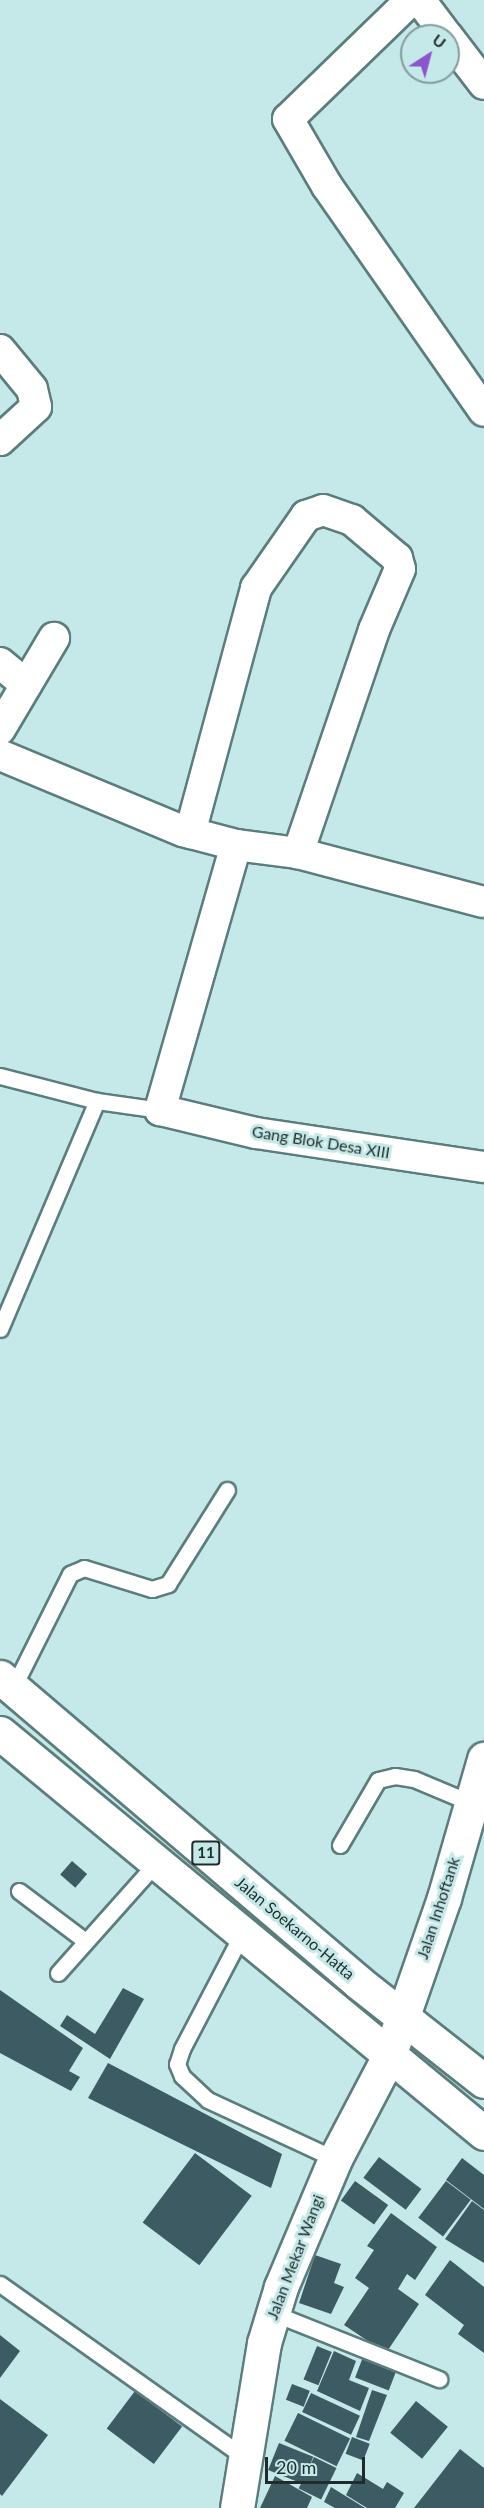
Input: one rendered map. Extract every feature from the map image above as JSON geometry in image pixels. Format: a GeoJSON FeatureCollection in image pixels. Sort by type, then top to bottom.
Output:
{"type":"FeatureCollection","features":[{"type":"Feature","properties":{"kind":"main road","name":"Jalan Soekarno-Hatta"},"geometry":{"type":"LineString","coordinates":[[6,1683],[400,2016],[484,2081]]}},
{"type":"Feature","properties":{"kind":"main road","name":"11"},"geometry":{"type":"LineString","coordinates":[[0,1733],[484,2133]]}},
{"type":"Feature","properties":{"kind":"main road","name":"Jalan Inhoftank"},"geometry":{"type":"LineString","coordinates":[[389,2056],[400,2016],[444,1898],[484,1759]]}},
{"type":"Feature","properties":{"kind":"main road","name":"Jalan Mekar Wangi"},"geometry":{"type":"LineString","coordinates":[[237,2508],[243,2456],[273,2313],[335,2159],[389,2056]]}},
{"type":"Feature","properties":{"kind":"street"},"geometry":{"type":"LineString","coordinates":[[411,0],[288,119],[327,186],[484,411]]}},
{"type":"Feature","properties":{"kind":"street"},"geometry":{"type":"LineString","coordinates":[[420,0],[439,24]]}},
{"type":"Feature","properties":{"kind":"street"},"geometry":{"type":"LineString","coordinates":[[460,52],[484,84]]}},
{"type":"Feature","properties":{"kind":"street"},"geometry":{"type":"LineString","coordinates":[[0,350],[32,389],[36,408],[0,440]]}},
{"type":"Feature","properties":{"kind":"street"},"geometry":{"type":"LineString","coordinates":[[190,833],[256,588],[306,516],[323,510],[352,520],[397,558],[400,568],[374,630],[298,853]]}},
{"type":"Feature","properties":{"kind":"street"},"geometry":{"type":"LineString","coordinates":[[0,729],[54,638]]}},
{"type":"Feature","properties":{"kind":"street"},"geometry":{"type":"LineString","coordinates":[[0,663],[26,685]]}},
{"type":"Feature","properties":{"kind":"street"},"geometry":{"type":"LineString","coordinates":[[0,755],[139,816],[190,833],[236,845],[298,853],[484,902]]}},
{"type":"Feature","properties":{"kind":"street"},"geometry":{"type":"LineString","coordinates":[[160,1110],[236,845]]}},
{"type":"Feature","properties":{"kind":"street","name":"Gang Blok Desa XIII"},"geometry":{"type":"LineString","coordinates":[[160,1110],[256,1133],[484,1167]]}},
{"type":"Feature","properties":{"kind":"lane"},"geometry":{"type":"LineString","coordinates":[[0,1076],[97,1101],[160,1110]]}},
{"type":"Feature","properties":{"kind":"lane"},"geometry":{"type":"LineString","coordinates":[[0,1329],[97,1101]]}},
{"type":"Feature","properties":{"kind":"lane"},"geometry":{"type":"LineString","coordinates":[[6,1683],[70,1574],[84,1568],[152,1589],[168,1584],[227,1490]]}},
{"type":"Feature","properties":{"kind":"lane"},"geometry":{"type":"LineString","coordinates":[[340,1845],[378,1780],[395,1776],[414,1779],[471,1803]]}},
{"type":"Feature","properties":{"kind":"lane"},"geometry":{"type":"LineString","coordinates":[[58,1973],[84,1940],[156,1863]]}},
{"type":"Feature","properties":{"kind":"lane"},"geometry":{"type":"LineString","coordinates":[[19,1891],[84,1940]]}},
{"type":"Feature","properties":{"kind":"lane"},"geometry":{"type":"LineString","coordinates":[[242,1934],[182,2049],[177,2064],[182,2076],[208,2100],[335,2159]]}},
{"type":"Feature","properties":{"kind":"lane"},"geometry":{"type":"LineString","coordinates":[[0,2284],[243,2456]]}},
{"type":"Feature","properties":{"kind":"lane"},"geometry":{"type":"LineString","coordinates":[[273,2313],[439,2379]]}},
{"type":"Feature","properties":{"kind":"building"},"geometry":{"type":"Polygon","coordinates":[[[72,1861],[87,1874],[75,1888],[60,1875],[72,1861]]]}},
{"type":"Feature","properties":{"kind":"building"},"geometry":{"type":"Polygon","coordinates":[[[123,1988],[144,1999],[110,2059],[60,2026],[67,2015],[95,2034],[123,1988]]]}},
{"type":"Feature","properties":{"kind":"building"},"geometry":{"type":"Polygon","coordinates":[[[0,1990],[83,2048],[69,2071],[80,2077],[71,2091],[0,2053],[0,1990]]]}},
{"type":"Feature","properties":{"kind":"building"},"geometry":{"type":"Polygon","coordinates":[[[108,2063],[282,2154],[271,2188],[88,2098],[108,2063]]]}},
{"type":"Feature","properties":{"kind":"building"},"geometry":{"type":"Polygon","coordinates":[[[195,2153],[252,2196],[199,2265],[143,2222],[195,2153]]]}},
{"type":"Feature","properties":{"kind":"building"},"geometry":{"type":"Polygon","coordinates":[[[379,2157],[421,2189],[406,2210],[363,2178],[379,2157]]]}},
{"type":"Feature","properties":{"kind":"building"},"geometry":{"type":"Polygon","coordinates":[[[462,2158],[484,2175],[484,2209],[446,2180],[462,2158]]]}},
{"type":"Feature","properties":{"kind":"building"},"geometry":{"type":"Polygon","coordinates":[[[355,2181],[388,2205],[374,2225],[341,2200],[355,2181]]]}},
{"type":"Feature","properties":{"kind":"building"},"geometry":{"type":"Polygon","coordinates":[[[446,2181],[471,2200],[443,2236],[418,2218],[446,2181]]]}},
{"type":"Feature","properties":{"kind":"building"},"geometry":{"type":"Polygon","coordinates":[[[472,2201],[484,2210],[484,2263],[445,2239],[472,2201]]]}},
{"type":"Feature","properties":{"kind":"building"},"geometry":{"type":"Polygon","coordinates":[[[391,2213],[437,2247],[415,2280],[407,2274],[398,2289],[419,2304],[386,2353],[344,2325],[369,2288],[355,2278],[374,2250],[367,2246],[391,2213]]]}},
{"type":"Feature","properties":{"kind":"building"},"geometry":{"type":"Polygon","coordinates":[[[315,2255],[341,2264],[334,2283],[344,2287],[331,2314],[299,2303],[315,2255]]]}},
{"type":"Feature","properties":{"kind":"building"},"geometry":{"type":"Polygon","coordinates":[[[450,2260],[484,2287],[484,2353],[458,2334],[464,2325],[425,2295],[450,2260]]]}},
{"type":"Feature","properties":{"kind":"building"},"geometry":{"type":"Polygon","coordinates":[[[0,2335],[20,2351],[0,2378],[0,2335]]]}},
{"type":"Feature","properties":{"kind":"building"},"geometry":{"type":"Polygon","coordinates":[[[317,2346],[332,2352],[318,2385],[304,2379],[317,2346]]]}},
{"type":"Feature","properties":{"kind":"building"},"geometry":{"type":"Polygon","coordinates":[[[334,2351],[356,2361],[349,2380],[369,2388],[360,2411],[317,2391],[334,2351]]]}},
{"type":"Feature","properties":{"kind":"building"},"geometry":{"type":"Polygon","coordinates":[[[363,2357],[397,2370],[389,2390],[355,2378],[363,2357]]]}},
{"type":"Feature","properties":{"kind":"building"},"geometry":{"type":"Polygon","coordinates":[[[292,2384],[310,2391],[304,2407],[286,2400],[292,2384]]]}},
{"type":"Feature","properties":{"kind":"building"},"geometry":{"type":"Polygon","coordinates":[[[372,2390],[387,2395],[369,2441],[356,2437],[372,2390]]]}},
{"type":"Feature","properties":{"kind":"building"},"geometry":{"type":"Polygon","coordinates":[[[135,2391],[182,2427],[154,2464],[107,2429],[135,2391]]]}},
{"type":"Feature","properties":{"kind":"building"},"geometry":{"type":"Polygon","coordinates":[[[311,2393],[360,2416],[351,2435],[302,2412],[311,2393]]]}},
{"type":"Feature","properties":{"kind":"building"},"geometry":{"type":"Polygon","coordinates":[[[0,2399],[48,2435],[2,2496],[0,2494],[0,2399]]]}},
{"type":"Feature","properties":{"kind":"building"},"geometry":{"type":"Polygon","coordinates":[[[416,2401],[448,2427],[422,2459],[390,2433],[416,2401]]]}},
{"type":"Feature","properties":{"kind":"building"},"geometry":{"type":"Polygon","coordinates":[[[298,2413],[350,2438],[337,2466],[284,2441],[298,2413]]]}},
{"type":"Feature","properties":{"kind":"building"},"geometry":{"type":"Polygon","coordinates":[[[352,2437],[370,2444],[363,2461],[346,2454],[352,2437]]]}},
{"type":"Feature","properties":{"kind":"building"},"geometry":{"type":"Polygon","coordinates":[[[279,2443],[313,2457],[302,2484],[268,2470],[279,2443]]]}},
{"type":"Feature","properties":{"kind":"building"},"geometry":{"type":"Polygon","coordinates":[[[460,2449],[484,2468],[484,2508],[414,2508],[460,2449]]]}},
{"type":"Feature","properties":{"kind":"building"},"geometry":{"type":"Polygon","coordinates":[[[314,2457],[336,2468],[321,2499],[299,2488],[314,2457]]]}},
{"type":"Feature","properties":{"kind":"building"},"geometry":{"type":"Polygon","coordinates":[[[357,2473],[383,2489],[387,2482],[404,2493],[395,2508],[367,2508],[346,2495],[357,2473]]]}},
{"type":"Feature","properties":{"kind":"building"},"geometry":{"type":"Polygon","coordinates":[[[275,2476],[312,2497],[307,2508],[260,2508],[275,2476]]]}},
{"type":"Feature","properties":{"kind":"building"},"geometry":{"type":"Polygon","coordinates":[[[331,2487],[365,2508],[335,2508],[324,2502],[331,2487]]]}}]}
